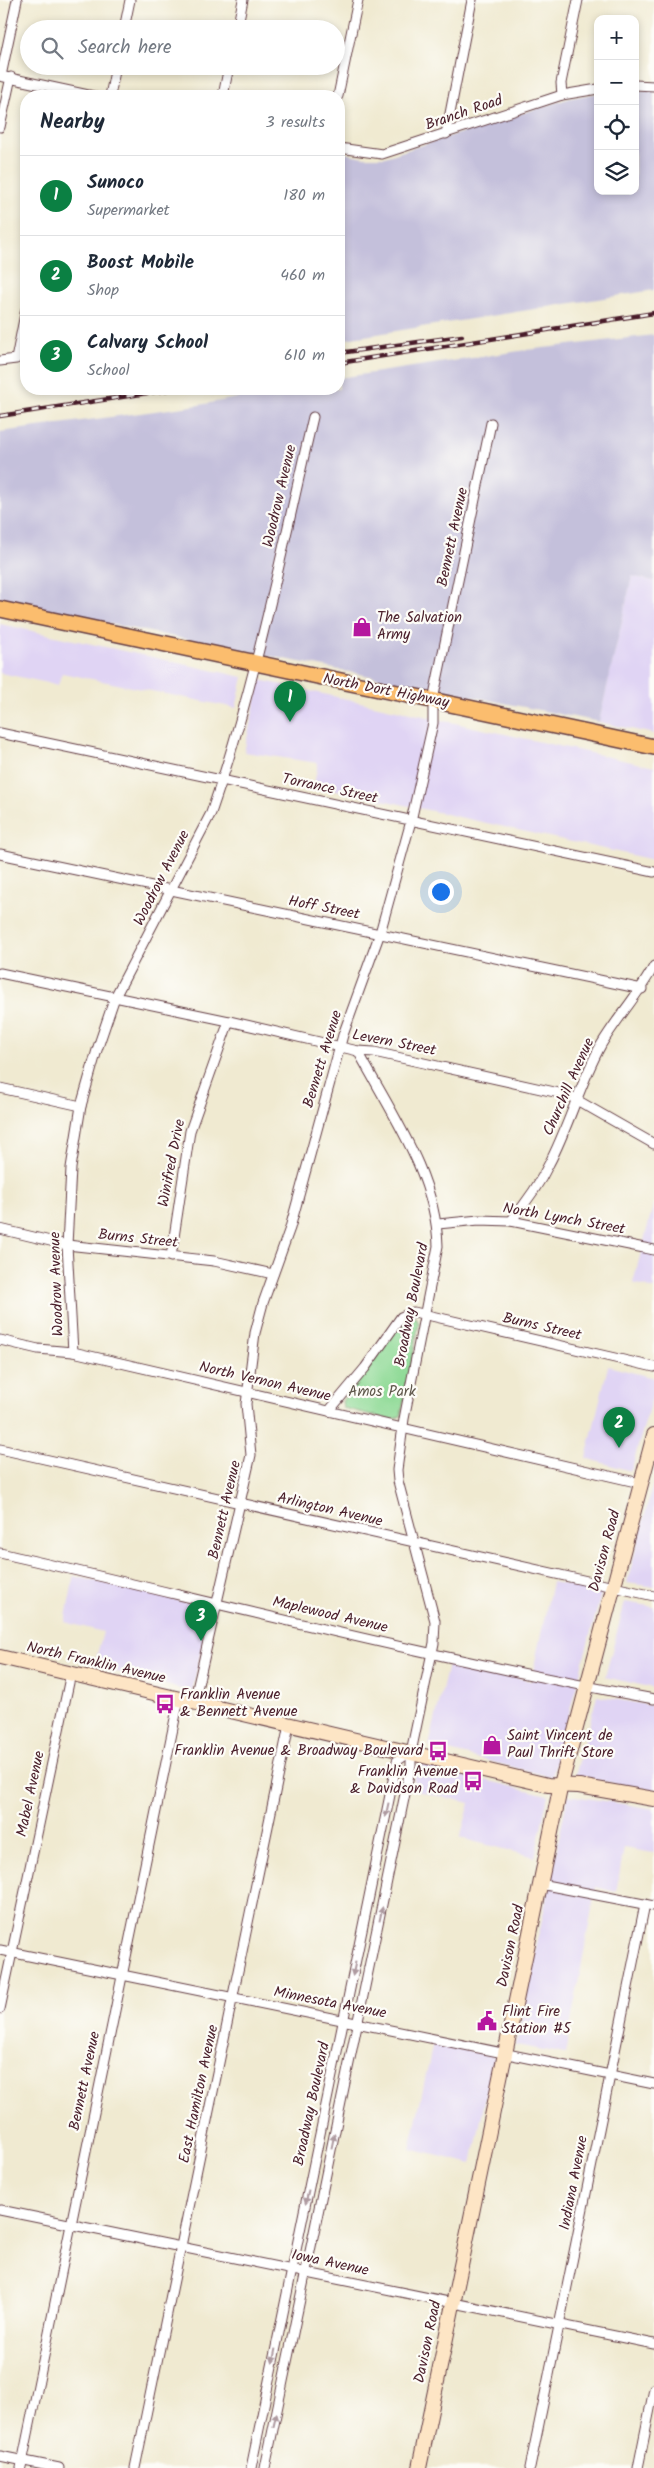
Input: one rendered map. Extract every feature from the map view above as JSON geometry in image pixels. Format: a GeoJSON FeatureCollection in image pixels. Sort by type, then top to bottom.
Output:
{"type":"FeatureCollection","features":[{"type":"Feature","properties":{"kind":"main road","name":"North Dort Highway"},"geometry":{"type":"LineString","coordinates":[[0,609],[654,747]]}},
{"type":"Feature","properties":{"kind":"main road","name":"Davison Road"},"geometry":{"type":"LineString","coordinates":[[419,2468],[560,1784],[640,1483],[654,1438]]}},
{"type":"Feature","properties":{"kind":"main road","name":"North Franklin Avenue"},"geometry":{"type":"LineString","coordinates":[[0,1657],[548,1785],[560,1784],[654,1799]]}},
{"type":"Feature","properties":{"kind":"street"},"geometry":{"type":"LineString","coordinates":[[0,127],[4,76],[17,0]]}},
{"type":"Feature","properties":{"kind":"street"},"geometry":{"type":"LineString","coordinates":[[126,20],[130,0]]}},
{"type":"Feature","properties":{"kind":"street"},"geometry":{"type":"LineString","coordinates":[[239,20],[243,0]]}},
{"type":"Feature","properties":{"kind":"street"},"geometry":{"type":"LineString","coordinates":[[345,62],[358,0]]}},
{"type":"Feature","properties":{"kind":"street"},"geometry":{"type":"LineString","coordinates":[[446,134],[472,0]]}},
{"type":"Feature","properties":{"kind":"street"},"geometry":{"type":"LineString","coordinates":[[562,95],[560,83],[578,0]]}},
{"type":"Feature","properties":{"kind":"street"},"geometry":{"type":"LineString","coordinates":[[111,90],[114,75]]}},
{"type":"Feature","properties":{"kind":"street"},"geometry":{"type":"LineString","coordinates":[[224,90],[228,75]]}},
{"type":"Feature","properties":{"kind":"street"},"geometry":{"type":"LineString","coordinates":[[339,90],[342,75]]}},
{"type":"Feature","properties":{"kind":"street"},"geometry":{"type":"LineString","coordinates":[[4,76],[55,90]]}},
{"type":"Feature","properties":{"kind":"street"},"geometry":{"type":"LineString","coordinates":[[639,85],[654,86]]}},
{"type":"Feature","properties":{"kind":"street","name":"Branch Road"},"geometry":{"type":"LineString","coordinates":[[345,149],[382,154],[562,95],[594,90]]}},
{"type":"Feature","properties":{"kind":"street"},"geometry":{"type":"LineString","coordinates":[[0,361],[16,359],[20,339]]}},
{"type":"Feature","properties":{"kind":"street","name":"Woodrow Avenue"},"geometry":{"type":"LineString","coordinates":[[73,1352],[67,1245],[71,1168],[81,1106],[97,1050],[115,998],[211,813],[222,781],[255,664],[312,417]]}},
{"type":"Feature","properties":{"kind":"street","name":"Bennett Avenue"},"geometry":{"type":"LineString","coordinates":[[194,1702],[251,1455],[247,1393],[255,1333],[273,1274],[290,1228],[340,1046],[380,933],[410,821],[433,722],[434,700],[491,423]]}},
{"type":"Feature","properties":{"kind":"street","name":"Torrance Street"},"geometry":{"type":"LineString","coordinates":[[0,733],[654,872]]}},
{"type":"Feature","properties":{"kind":"street","name":"Hoff Street"},"geometry":{"type":"LineString","coordinates":[[0,854],[642,989]]}},
{"type":"Feature","properties":{"kind":"street","name":"Churchill Avenue"},"geometry":{"type":"LineString","coordinates":[[511,1221],[530,1198],[550,1163],[576,1099],[602,1045],[642,989],[654,966]]}},
{"type":"Feature","properties":{"kind":"street","name":"Levern Street"},"geometry":{"type":"LineString","coordinates":[[0,973],[229,1021],[340,1046],[358,1052],[374,1052],[524,1083],[576,1099],[654,1144]]}},
{"type":"Feature","properties":{"kind":"street","name":"Winifred Drive"},"geometry":{"type":"LineString","coordinates":[[171,1257],[190,1131],[229,1021]]}},
{"type":"Feature","properties":{"kind":"street","name":"Broadway Boulevard"},"geometry":{"type":"LineString","coordinates":[[265,2468],[411,1765],[410,1752],[432,1652],[435,1621],[398,1481],[397,1470],[403,1428],[438,1246],[438,1224],[431,1194],[418,1164],[358,1052]]}},
{"type":"Feature","properties":{"kind":"street"},"geometry":{"type":"LineString","coordinates":[[0,1088],[81,1106]]}},
{"type":"Feature","properties":{"kind":"street","name":"North Lynch Street"},"geometry":{"type":"LineString","coordinates":[[438,1224],[479,1220],[511,1221],[654,1250]]}},
{"type":"Feature","properties":{"kind":"street","name":"Burns Street"},"geometry":{"type":"LineString","coordinates":[[0,1229],[67,1245],[214,1260],[273,1274]]}},
{"type":"Feature","properties":{"kind":"street"},"geometry":{"type":"LineString","coordinates":[[329,1411],[366,1368],[401,1317],[414,1312],[424,1314]]}},
{"type":"Feature","properties":{"kind":"street","name":"Burns Street"},"geometry":{"type":"LineString","coordinates":[[424,1314],[654,1367]]}},
{"type":"Feature","properties":{"kind":"street","name":"North Vernon Avenue"},"geometry":{"type":"LineString","coordinates":[[0,1340],[38,1349],[73,1352],[640,1483]]}},
{"type":"Feature","properties":{"kind":"street","name":"Arlington Avenue"},"geometry":{"type":"LineString","coordinates":[[0,1449],[654,1596]]}},
{"type":"Feature","properties":{"kind":"street","name":"Maplewood Avenue"},"geometry":{"type":"LineString","coordinates":[[0,1553],[586,1687],[654,1699]]}},
{"type":"Feature","properties":{"kind":"street","name":"Mabel Avenue"},"geometry":{"type":"LineString","coordinates":[[0,2009],[71,1673]]}},
{"type":"Feature","properties":{"kind":"street","name":"Bennett Avenue"},"geometry":{"type":"LineString","coordinates":[[21,2464],[179,1699]]}},
{"type":"Feature","properties":{"kind":"street","name":"East Hamilton Avenue"},"geometry":{"type":"LineString","coordinates":[[135,2468],[234,1998],[289,1725]]}},
{"type":"Feature","properties":{"kind":"street","name":"Broadway Boulevard"},"geometry":{"type":"LineString","coordinates":[[250,2468],[397,1761],[410,1752]]}},
{"type":"Feature","properties":{"kind":"street"},"geometry":{"type":"LineString","coordinates":[[540,1884],[649,1905]]}},
{"type":"Feature","properties":{"kind":"street","name":"Indiana Avenue"},"geometry":{"type":"LineString","coordinates":[[530,2468],[609,2075],[649,1905]]}},
{"type":"Feature","properties":{"kind":"street","name":"Minnesota Avenue"},"geometry":{"type":"LineString","coordinates":[[0,1950],[654,2084]]}},
{"type":"Feature","properties":{"kind":"street","name":"Iowa Avenue"},"geometry":{"type":"LineString","coordinates":[[0,2210],[654,2344]]}},
{"type":"Feature","properties":{"kind":"street"},"geometry":{"type":"LineString","coordinates":[[267,2389],[282,2392]]}},
{"type":"Feature","properties":{"kind":"street"},"geometry":{"type":"LineString","coordinates":[[638,2468],[654,2389]]}},
{"type":"Feature","properties":{"kind":"street"},"geometry":{"type":"LineString","coordinates":[[0,2456],[21,2464],[59,2468]]}},
{"type":"Feature","properties":{"kind":"shaded area"},"geometry":{"type":"Polygon","coordinates":[[[639,90],[654,91],[654,290],[345,339],[345,153],[364,157],[385,157],[570,98],[594,94],[594,195],[639,195],[639,90]]]}},
{"type":"Feature","properties":{"kind":"shaded area"},"geometry":{"type":"Polygon","coordinates":[[[654,335],[654,581],[632,576],[599,722],[0,602],[0,432],[199,405],[253,395],[345,395],[345,377],[526,350],[654,335]]]}},
{"type":"Feature","properties":{"kind":"shaded area"},"geometry":{"type":"Polygon","coordinates":[[[632,576],[654,581],[654,734],[599,722],[632,576]]]}},
{"type":"Feature","properties":{"kind":"shaded area"},"geometry":{"type":"Polygon","coordinates":[[[0,624],[243,677],[236,708],[62,673],[58,685],[0,673],[0,624]]]}},
{"type":"Feature","properties":{"kind":"shaded area"},"geometry":{"type":"Polygon","coordinates":[[[260,680],[654,767],[654,860],[314,785],[318,763],[244,752],[260,680]]]}},
{"type":"Feature","properties":{"kind":"shaded area"},"geometry":{"type":"Polygon","coordinates":[[[654,1202],[654,1289],[633,1283],[654,1202]]]}},
{"type":"Feature","properties":{"kind":"shaded area"},"geometry":{"type":"Polygon","coordinates":[[[608,1366],[654,1378],[654,1391],[631,1471],[586,1458],[608,1366]]]}},
{"type":"Feature","properties":{"kind":"shaded area"},"geometry":{"type":"Polygon","coordinates":[[[654,1480],[654,1587],[627,1583],[654,1480]]]}},
{"type":"Feature","properties":{"kind":"shaded area"},"geometry":{"type":"Polygon","coordinates":[[[74,1576],[210,1608],[192,1692],[94,1666],[103,1632],[65,1622],[74,1576]]]}},
{"type":"Feature","properties":{"kind":"shaded area"},"geometry":{"type":"Polygon","coordinates":[[[552,1582],[602,1591],[552,1777],[429,1746],[449,1661],[531,1681],[552,1582]]]}},
{"type":"Feature","properties":{"kind":"shaded area"},"geometry":{"type":"Polygon","coordinates":[[[625,1602],[654,1607],[654,1688],[605,1677],[625,1602]]]}},
{"type":"Feature","properties":{"kind":"shaded area"},"geometry":{"type":"Polygon","coordinates":[[[597,1696],[654,1706],[654,1791],[575,1776],[597,1696]]]}},
{"type":"Feature","properties":{"kind":"shaded area"},"geometry":{"type":"Polygon","coordinates":[[[417,1764],[548,1795],[535,1857],[460,1838],[470,1803],[412,1790],[417,1764]]]}},
{"type":"Feature","properties":{"kind":"shaded area"},"geometry":{"type":"Polygon","coordinates":[[[568,1795],[654,1809],[654,1853],[624,1848],[616,1892],[596,1887],[565,2054],[516,2045],[568,1795]]]}},
{"type":"Feature","properties":{"kind":"shaded area"},"geometry":{"type":"Polygon","coordinates":[[[433,2043],[494,2056],[472,2164],[410,2149],[433,2043]]]}},
{"type":"Feature","properties":{"kind":"green space","name":"Amos Park"},"geometry":{"type":"Polygon","coordinates":[[[411,1317],[416,1317],[419,1324],[401,1416],[392,1420],[343,1408],[342,1401],[401,1324],[411,1317]]]}},
{"type":"Feature","properties":{"kind":"railway"},"geometry":{"type":"LineString","coordinates":[[345,362],[654,313]]}},
{"type":"Feature","properties":{"kind":"railway"},"geometry":{"type":"LineString","coordinates":[[345,352],[462,336]]}},
{"type":"Feature","properties":{"kind":"railway"},"geometry":{"type":"LineString","coordinates":[[0,416],[135,395]]}},
{"type":"Feature","properties":{"kind":"place","name":"The Salvation Army"},"geometry":{"type":"Point","coordinates":[362,627]}},
{"type":"Feature","properties":{"kind":"place","name":"Sunoco"},"geometry":{"type":"Point","coordinates":[290,722]}},
{"type":"Feature","properties":{"kind":"place","name":"Boost Mobile"},"geometry":{"type":"Point","coordinates":[619,1448]}},
{"type":"Feature","properties":{"kind":"place","name":"Calvary School"},"geometry":{"type":"Point","coordinates":[201,1641]}},
{"type":"Feature","properties":{"kind":"place","name":"Franklin Avenue & Bennett Avenue"},"geometry":{"type":"Point","coordinates":[165,1704]}},
{"type":"Feature","properties":{"kind":"place","name":"Saint Vincent de Paul Thrift Store"},"geometry":{"type":"Point","coordinates":[492,1745]}},
{"type":"Feature","properties":{"kind":"place","name":"Franklin Avenue & Broadway Boulevard"},"geometry":{"type":"Point","coordinates":[438,1751]}},
{"type":"Feature","properties":{"kind":"place","name":"Franklin Avenue & Davidson Road"},"geometry":{"type":"Point","coordinates":[473,1781]}},
{"type":"Feature","properties":{"kind":"place","name":"Flint Fire Station #5"},"geometry":{"type":"Point","coordinates":[487,2021]}}]}
